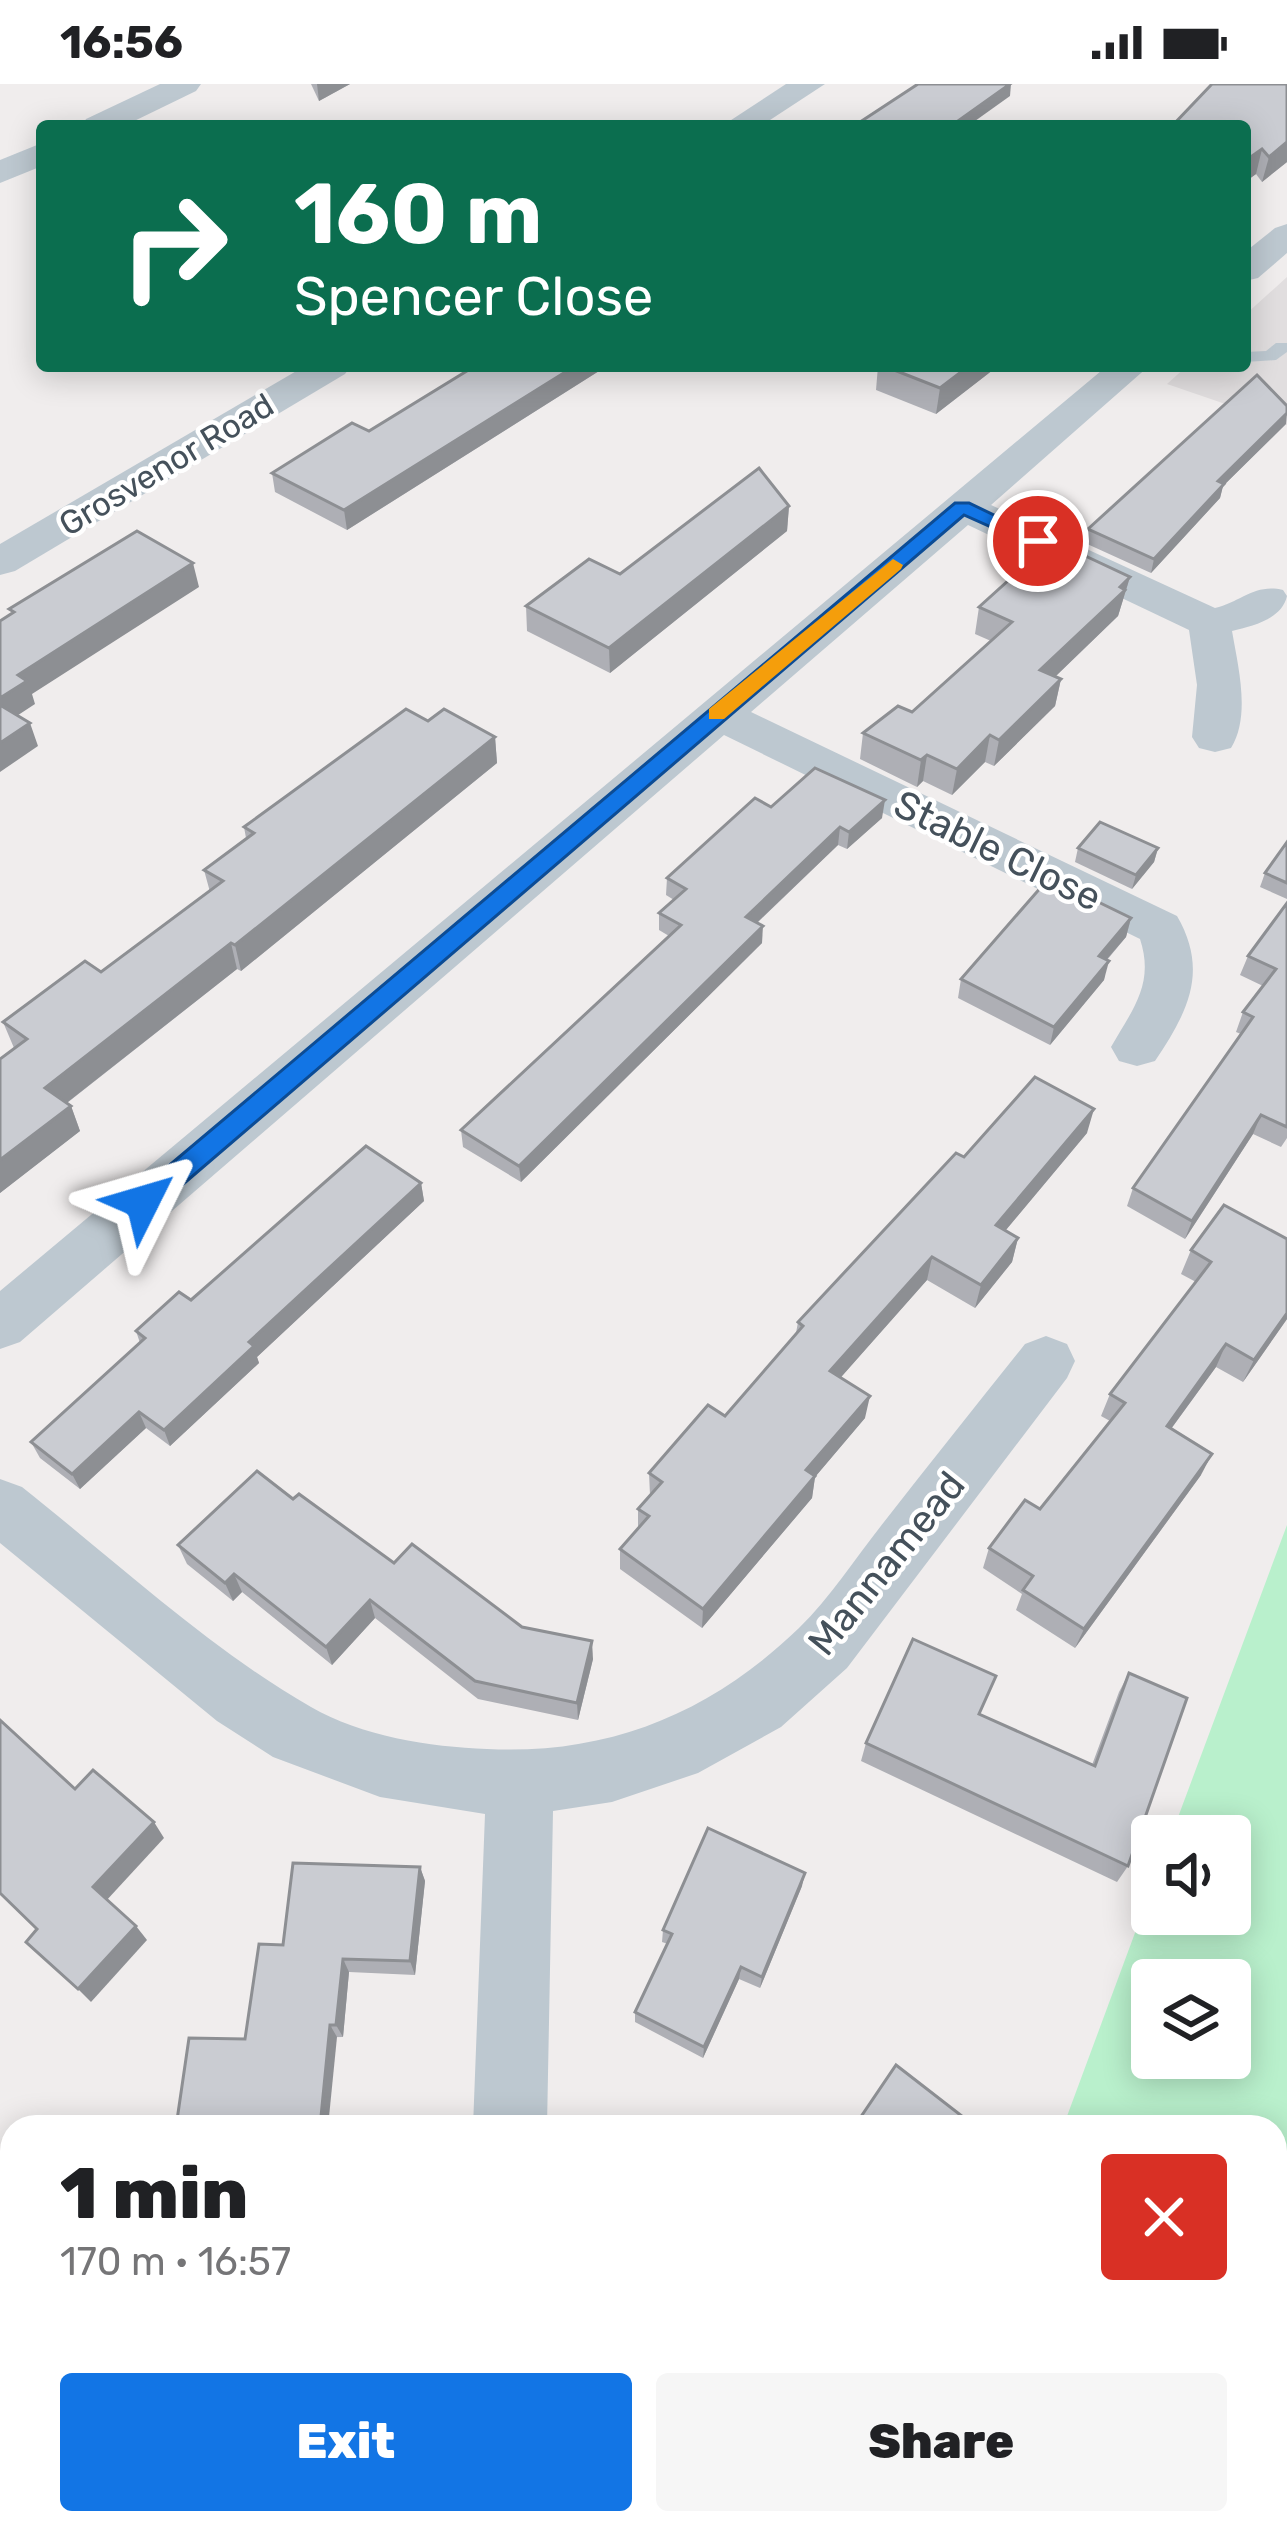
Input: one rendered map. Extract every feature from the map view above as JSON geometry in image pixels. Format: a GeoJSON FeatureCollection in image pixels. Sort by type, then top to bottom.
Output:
{"type":"FeatureCollection","features":[{"type":"Feature","properties":{"kind":"street"},"geometry":{"type":"LineString","coordinates":[[110,120],[185,84]]}},
{"type":"Feature","properties":{"kind":"street"},"geometry":{"type":"LineString","coordinates":[[748,120],[809,84]]}},
{"type":"Feature","properties":{"kind":"street"},"geometry":{"type":"LineString","coordinates":[[0,173],[36,156]]}},
{"type":"Feature","properties":{"kind":"street"},"geometry":{"type":"LineString","coordinates":[[1251,265],[1287,235]]}},
{"type":"Feature","properties":{"kind":"street","name":"Grosvenor Road"},"geometry":{"type":"LineString","coordinates":[[0,562],[322,372]]}},
{"type":"Feature","properties":{"kind":"street"},"geometry":{"type":"LineString","coordinates":[[0,1324],[1123,372]]}},
{"type":"Feature","properties":{"kind":"street"},"geometry":{"type":"LineString","coordinates":[[962,507],[1152,592],[1209,623],[1244,615],[1268,598]]}},
{"type":"Feature","properties":{"kind":"street"},"geometry":{"type":"LineString","coordinates":[[1209,623],[1219,685],[1215,737]]}},
{"type":"Feature","properties":{"kind":"street","name":"Stable Close"},"geometry":{"type":"LineString","coordinates":[[717,714],[1160,928],[1171,950],[1169,1000],[1137,1047]]}},
{"type":"Feature","properties":{"kind":"street","name":"Mannamead"},"geometry":{"type":"LineString","coordinates":[[0,1506],[240,1699],[296,1735],[380,1766],[454,1780],[520,1783],[612,1770],[698,1741],[758,1705],[824,1646],[1046,1361]]}},
{"type":"Feature","properties":{"kind":"street"},"geometry":{"type":"LineString","coordinates":[[510,2115],[520,1783]]}},
{"type":"Feature","properties":{"kind":"lane"},"geometry":{"type":"LineString","coordinates":[[1251,357],[1270,356],[1282,347]]}},
{"type":"Feature","properties":{"kind":"shaded area"},"geometry":{"type":"Polygon","coordinates":[[[1287,277],[1287,425],[1167,384],[1180,372],[1251,372],[1251,310],[1287,277]]]}},
{"type":"Feature","properties":{"kind":"green space"},"geometry":{"type":"Polygon","coordinates":[[[1287,1525],[1287,2115],[1067,2115],[1134,1935],[1251,1935],[1251,1815],[1179,1815],[1287,1525]]]}},
{"type":"Feature","properties":{"kind":"building"},"geometry":{"type":"Polygon","coordinates":[[[918,84],[1010,84],[959,120],[863,120],[918,84]]]}},
{"type":"Feature","properties":{"kind":"building"},"geometry":{"type":"Polygon","coordinates":[[[1212,84],[1287,84],[1287,142],[1269,157],[1262,149],[1251,157],[1251,120],[1178,120],[1212,84]]]}},
{"type":"Feature","properties":{"kind":"building"},"geometry":{"type":"Polygon","coordinates":[[[465,372],[565,372],[344,510],[272,473],[352,423],[369,431],[465,372]]]}},
{"type":"Feature","properties":{"kind":"building"},"geometry":{"type":"Polygon","coordinates":[[[899,372],[961,372],[940,388],[899,372]]]}},
{"type":"Feature","properties":{"kind":"building"},"geometry":{"type":"Polygon","coordinates":[[[1257,375],[1287,406],[1287,413],[1218,481],[1224,484],[1154,559],[1088,529],[1257,375]]]}},
{"type":"Feature","properties":{"kind":"building"},"geometry":{"type":"Polygon","coordinates":[[[759,468],[789,506],[609,648],[526,606],[589,559],[620,574],[759,468]]]}},
{"type":"Feature","properties":{"kind":"building"},"geometry":{"type":"Polygon","coordinates":[[[137,531],[193,563],[18,675],[27,681],[0,698],[0,621],[14,612],[9,609],[137,531]]]}},
{"type":"Feature","properties":{"kind":"building"},"geometry":{"type":"Polygon","coordinates":[[[1062,545],[1130,577],[1120,587],[1125,590],[1040,670],[1061,679],[999,740],[990,735],[957,769],[927,755],[921,760],[863,733],[898,706],[912,712],[1012,622],[979,607],[1040,552],[1051,557],[1062,545]]]}},
{"type":"Feature","properties":{"kind":"building"},"geometry":{"type":"Polygon","coordinates":[[[0,705],[30,723],[0,743],[0,705]]]}},
{"type":"Feature","properties":{"kind":"building"},"geometry":{"type":"Polygon","coordinates":[[[406,709],[428,721],[444,709],[495,737],[235,945],[231,943],[45,1088],[71,1106],[0,1160],[0,1059],[27,1039],[3,1022],[85,961],[101,972],[223,881],[204,870],[254,833],[244,827],[406,709]]]}},
{"type":"Feature","properties":{"kind":"building"},"geometry":{"type":"Polygon","coordinates":[[[815,768],[885,800],[849,832],[840,827],[746,917],[763,926],[519,1166],[461,1130],[681,925],[659,913],[686,889],[667,878],[755,798],[771,807],[815,768]]]}},
{"type":"Feature","properties":{"kind":"building"},"geometry":{"type":"Polygon","coordinates":[[[1100,822],[1158,848],[1136,875],[1078,848],[1100,822]]]}},
{"type":"Feature","properties":{"kind":"building"},"geometry":{"type":"Polygon","coordinates":[[[1287,842],[1287,883],[1265,873],[1287,842]]]}},
{"type":"Feature","properties":{"kind":"building"},"geometry":{"type":"Polygon","coordinates":[[[1049,878],[1131,918],[1099,956],[1109,961],[1054,1027],[961,979],[1049,878]]]}},
{"type":"Feature","properties":{"kind":"building"},"geometry":{"type":"Polygon","coordinates":[[[1287,903],[1287,1127],[1261,1115],[1192,1221],[1133,1188],[1253,1017],[1243,1012],[1276,969],[1248,956],[1287,903]]]}},
{"type":"Feature","properties":{"kind":"building"},"geometry":{"type":"Polygon","coordinates":[[[1035,1077],[1094,1109],[996,1225],[1018,1238],[981,1285],[932,1257],[830,1371],[870,1396],[806,1470],[815,1476],[703,1609],[620,1549],[649,1516],[638,1509],[662,1482],[649,1473],[708,1405],[725,1416],[803,1326],[798,1322],[956,1153],[964,1157],[1035,1077]]]}},
{"type":"Feature","properties":{"kind":"building"},"geometry":{"type":"Polygon","coordinates":[[[366,1146],[421,1183],[249,1342],[254,1346],[164,1430],[139,1412],[72,1474],[31,1442],[145,1338],[136,1331],[179,1292],[191,1300],[366,1146]]]}},
{"type":"Feature","properties":{"kind":"building"},"geometry":{"type":"Polygon","coordinates":[[[1224,1205],[1287,1239],[1287,1313],[1254,1360],[1226,1344],[1167,1426],[1212,1454],[1084,1629],[1023,1590],[1033,1576],[989,1548],[1025,1500],[1040,1509],[1125,1403],[1110,1394],[1211,1262],[1191,1250],[1224,1205]]]}},
{"type":"Feature","properties":{"kind":"building"},"geometry":{"type":"Polygon","coordinates":[[[257,1471],[293,1499],[299,1494],[394,1563],[412,1544],[522,1627],[592,1641],[577,1703],[475,1681],[370,1600],[326,1647],[234,1574],[225,1583],[178,1545],[257,1471]]]}},
{"type":"Feature","properties":{"kind":"building"},"geometry":{"type":"Polygon","coordinates":[[[913,1639],[996,1676],[979,1714],[1095,1766],[1129,1673],[1187,1698],[1146,1815],[1131,1815],[1128,1866],[866,1743],[913,1639]]]}},
{"type":"Feature","properties":{"kind":"building"},"geometry":{"type":"Polygon","coordinates":[[[0,1720],[75,1789],[93,1770],[154,1822],[93,1887],[136,1926],[78,1989],[26,1942],[37,1929],[0,1893],[0,1720]]]}},
{"type":"Feature","properties":{"kind":"building"},"geometry":{"type":"Polygon","coordinates":[[[708,1828],[805,1873],[762,1977],[741,1967],[704,2047],[635,2012],[672,1934],[663,1930],[708,1828]]]}},
{"type":"Feature","properties":{"kind":"building"},"geometry":{"type":"Polygon","coordinates":[[[293,1863],[420,1867],[410,1961],[343,1959],[336,2025],[330,2025],[321,2115],[178,2115],[189,2038],[245,2039],[259,1944],[283,1945],[293,1863]]]}},
{"type":"Feature","properties":{"kind":"building"},"geometry":{"type":"Polygon","coordinates":[[[896,2065],[961,2115],[862,2115],[896,2065]]]}},
{"type":"Feature","properties":{"kind":"slow traffic"},"geometry":{"type":"LineString","coordinates":[[717,714],[893,565]]}},
{"type":"Feature","properties":{"kind":"route"},"geometry":{"type":"LineString","coordinates":[[143,1202],[962,507],[1038,541]]}}]}
